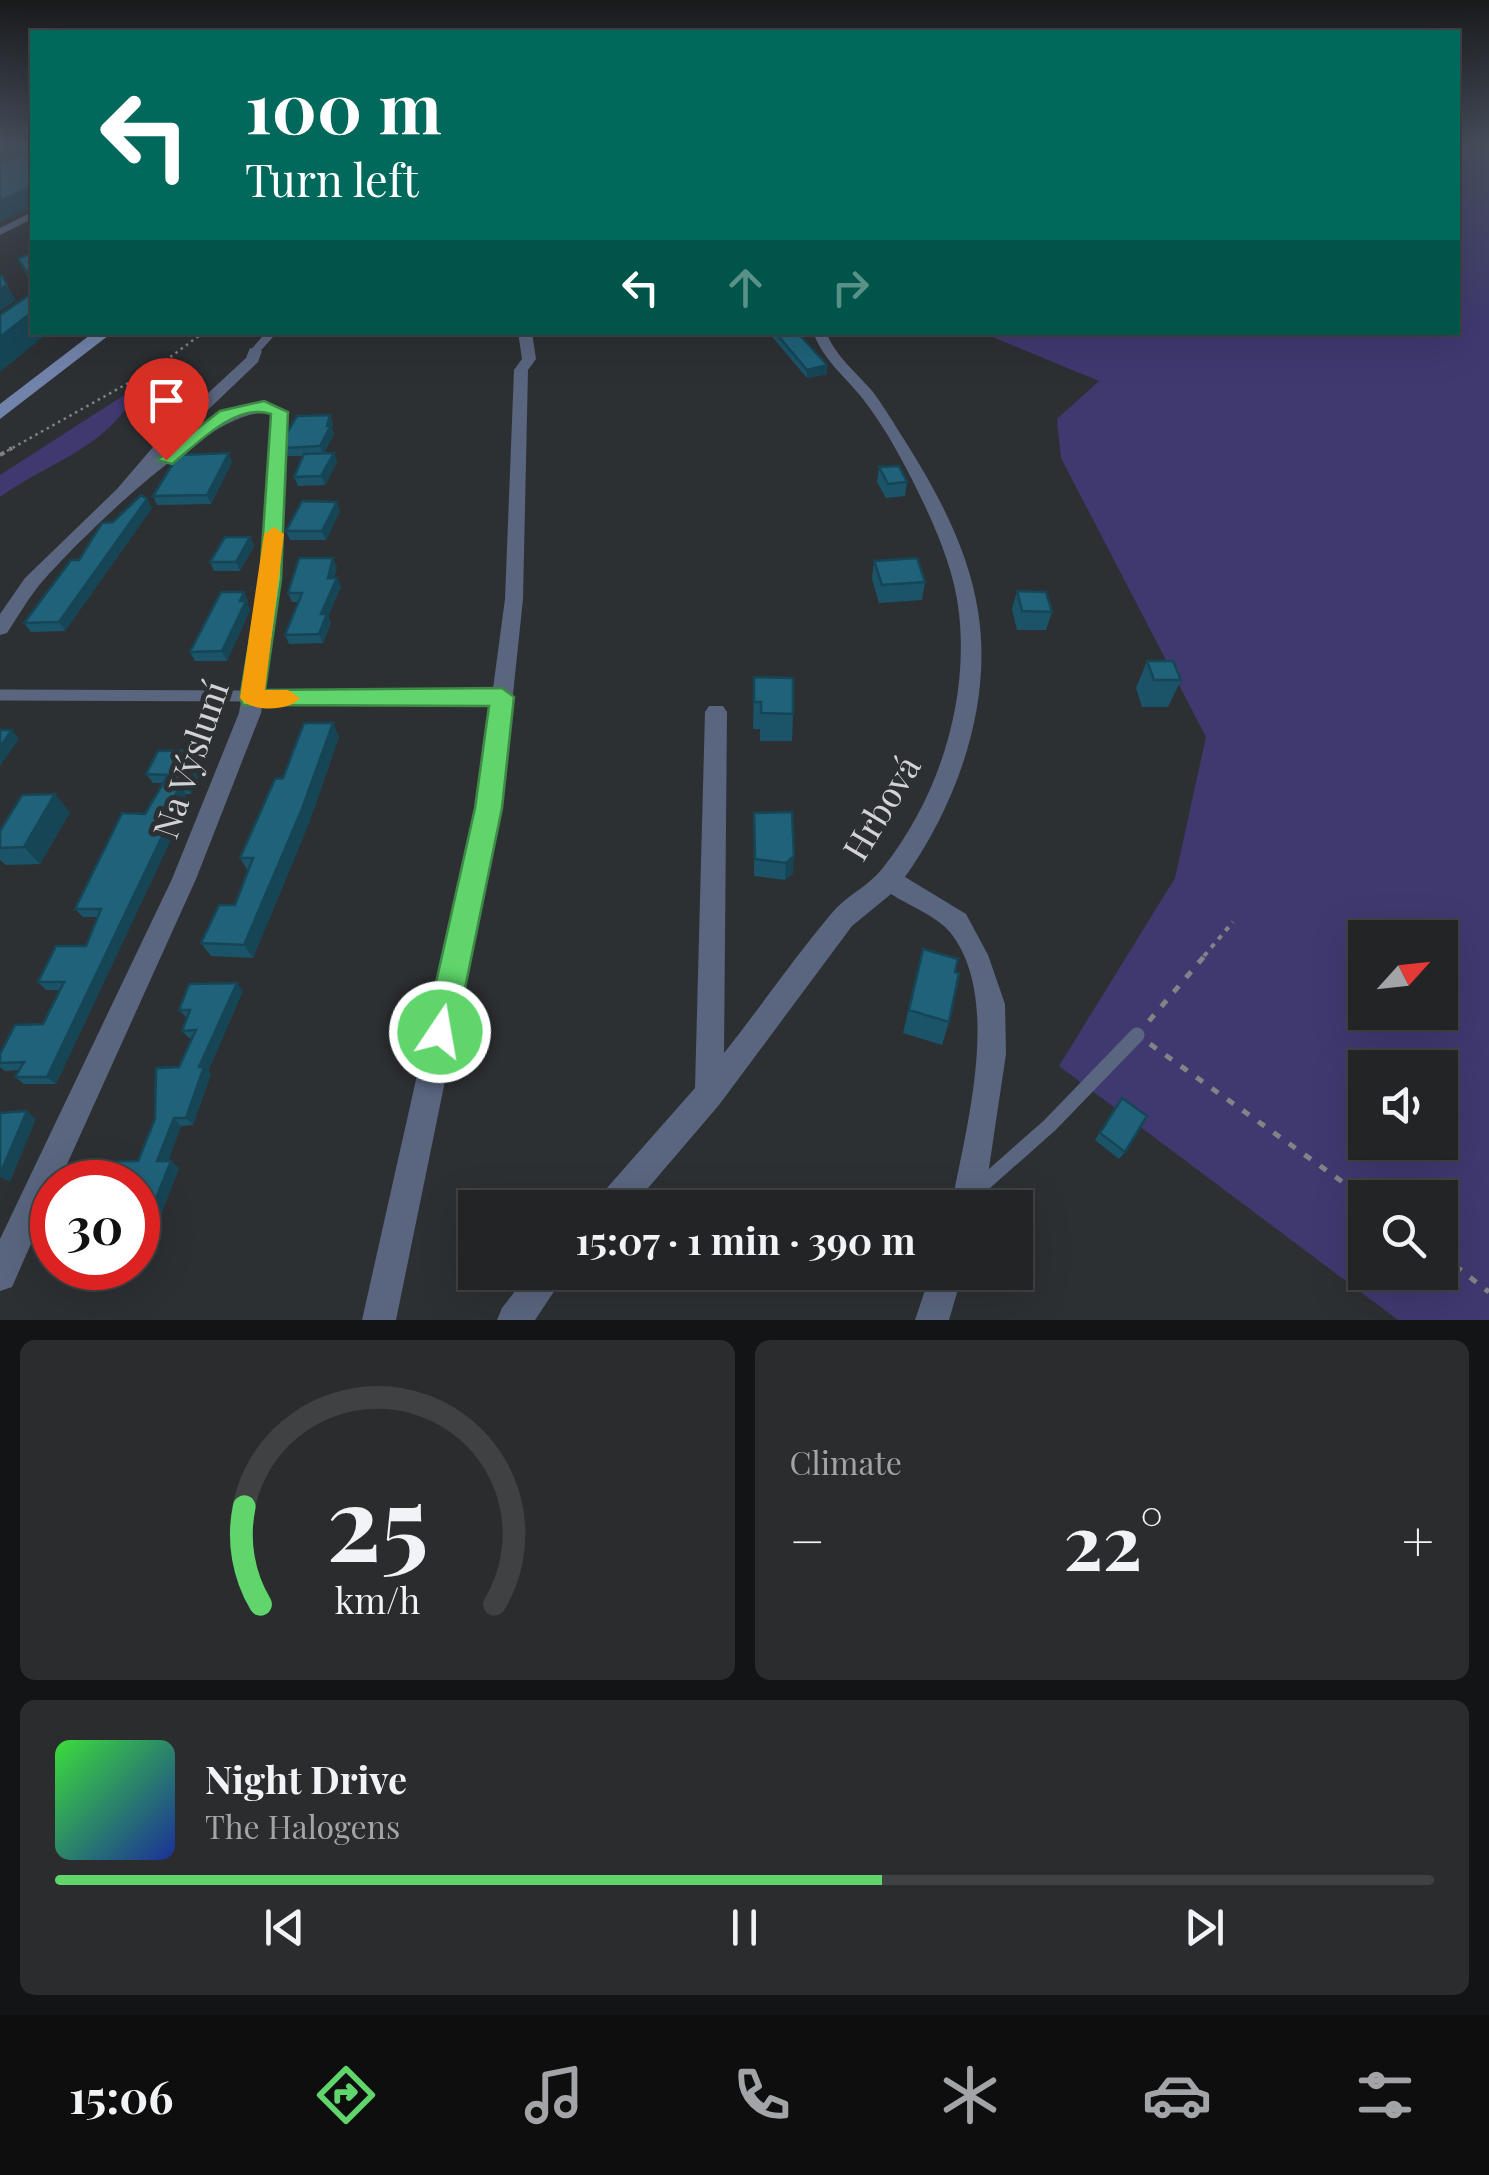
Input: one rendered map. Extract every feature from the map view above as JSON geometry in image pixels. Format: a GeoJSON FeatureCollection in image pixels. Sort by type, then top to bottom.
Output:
{"type":"FeatureCollection","features":[{"type":"Feature","properties":{"kind":"street"},"geometry":{"type":"LineString","coordinates":[[0,232],[30,216]]}},
{"type":"Feature","properties":{"kind":"street"},"geometry":{"type":"LineString","coordinates":[[0,413],[101,335]]}},
{"type":"Feature","properties":{"kind":"street"},"geometry":{"type":"LineString","coordinates":[[379,1320],[488,808],[514,599],[521,370],[529,358],[525,335]]}},
{"type":"Feature","properties":{"kind":"street","name":"Hrbová"},"geometry":{"type":"LineString","coordinates":[[626,1190],[754,1042],[842,918],[889,880],[946,784],[957,751],[966,710],[966,591],[944,532],[882,417],[829,352],[820,335]]}},
{"type":"Feature","properties":{"kind":"street"},"geometry":{"type":"LineString","coordinates":[[0,628],[32,582],[123,493],[170,436],[253,359],[255,351]]}},
{"type":"Feature","properties":{"kind":"street","name":"Na Výsluní"},"geometry":{"type":"LineString","coordinates":[[0,1276],[184,880],[223,786],[252,698],[270,579],[279,412],[264,406],[226,414],[123,493]]}},
{"type":"Feature","properties":{"kind":"street"},"geometry":{"type":"LineString","coordinates":[[709,1095],[716,712]]}},
{"type":"Feature","properties":{"kind":"street"},"geometry":{"type":"LineString","coordinates":[[889,880],[957,922],[976,954],[992,1004],[992,1054],[972,1190]]}},
{"type":"Feature","properties":{"kind":"street"},"geometry":{"type":"LineString","coordinates":[[514,1320],[537,1290]]}},
{"type":"Feature","properties":{"kind":"street"},"geometry":{"type":"LineString","coordinates":[[932,1320],[941,1290]]}},
{"type":"Feature","properties":{"kind":"lane"},"geometry":{"type":"LineString","coordinates":[[255,351],[269,335]]}},
{"type":"Feature","properties":{"kind":"lane"},"geometry":{"type":"LineString","coordinates":[[0,695],[502,697]]}},
{"type":"Feature","properties":{"kind":"lane"},"geometry":{"type":"LineString","coordinates":[[981,1190],[1137,1035]]}},
{"type":"Feature","properties":{"kind":"path"},"geometry":{"type":"LineString","coordinates":[[0,455],[157,367],[200,335]]}},
{"type":"Feature","properties":{"kind":"path"},"geometry":{"type":"LineString","coordinates":[[1233,922],[1137,1035],[1214,1086],[1348,1185]]}},
{"type":"Feature","properties":{"kind":"path"},"geometry":{"type":"LineString","coordinates":[[1458,1268],[1489,1292]]}},
{"type":"Feature","properties":{"kind":"shaded area"},"geometry":{"type":"Polygon","coordinates":[[[1460,207],[1489,207],[1489,1320],[1398,1320],[1358,1290],[1458,1290],[1458,1180],[1348,1180],[1348,1283],[1059,1066],[1175,878],[1206,737],[1061,458],[1057,419],[1099,381],[988,335],[1460,335],[1460,207]]]}},
{"type":"Feature","properties":{"kind":"shaded area"},"geometry":{"type":"Polygon","coordinates":[[[143,383],[113,424],[97,438],[0,497],[0,475],[143,383]]]}},
{"type":"Feature","properties":{"kind":"building"},"geometry":{"type":"Polygon","coordinates":[[[30,253],[30,277],[18,259],[30,253]]]}},
{"type":"Feature","properties":{"kind":"building"},"geometry":{"type":"Polygon","coordinates":[[[30,294],[30,314],[0,337],[0,315],[30,294]]]}},
{"type":"Feature","properties":{"kind":"building"},"geometry":{"type":"Polygon","coordinates":[[[778,335],[800,335],[827,365],[807,370],[778,335]]]}},
{"type":"Feature","properties":{"kind":"building"},"geometry":{"type":"Polygon","coordinates":[[[330,415],[327,426],[331,425],[320,446],[285,448],[285,436],[297,416],[330,415]]]}},
{"type":"Feature","properties":{"kind":"building"},"geometry":{"type":"Polygon","coordinates":[[[229,453],[207,495],[153,496],[178,455],[229,453]]]}},
{"type":"Feature","properties":{"kind":"building"},"geometry":{"type":"Polygon","coordinates":[[[334,453],[321,476],[294,477],[304,454],[334,453]]]}},
{"type":"Feature","properties":{"kind":"building"},"geometry":{"type":"Polygon","coordinates":[[[899,466],[907,482],[888,484],[879,467],[899,466]]]}},
{"type":"Feature","properties":{"kind":"building"},"geometry":{"type":"Polygon","coordinates":[[[141,495],[147,499],[59,622],[24,623],[71,560],[79,560],[102,523],[113,522],[141,495]]]}},
{"type":"Feature","properties":{"kind":"building"},"geometry":{"type":"Polygon","coordinates":[[[302,501],[337,502],[322,531],[286,531],[302,501]]]}},
{"type":"Feature","properties":{"kind":"building"},"geometry":{"type":"Polygon","coordinates":[[[225,537],[250,537],[236,562],[210,562],[225,537]]]}},
{"type":"Feature","properties":{"kind":"building"},"geometry":{"type":"Polygon","coordinates":[[[299,558],[333,558],[328,578],[337,578],[321,614],[327,614],[319,634],[285,635],[302,593],[288,593],[299,558]]]}},
{"type":"Feature","properties":{"kind":"building"},"geometry":{"type":"Polygon","coordinates":[[[917,558],[925,582],[882,585],[874,561],[917,558]]]}},
{"type":"Feature","properties":{"kind":"building"},"geometry":{"type":"Polygon","coordinates":[[[1017,591],[1046,592],[1052,612],[1022,611],[1017,591]]]}},
{"type":"Feature","properties":{"kind":"building"},"geometry":{"type":"Polygon","coordinates":[[[221,592],[244,592],[240,601],[246,601],[222,651],[190,652],[221,592]]]}},
{"type":"Feature","properties":{"kind":"building"},"geometry":{"type":"Polygon","coordinates":[[[1147,661],[1173,661],[1181,680],[1154,680],[1147,661]]]}},
{"type":"Feature","properties":{"kind":"building"},"geometry":{"type":"Polygon","coordinates":[[[754,677],[793,678],[793,714],[761,713],[761,702],[754,702],[754,677]]]}},
{"type":"Feature","properties":{"kind":"building"},"geometry":{"type":"Polygon","coordinates":[[[304,723],[333,723],[302,809],[244,945],[201,943],[219,905],[235,905],[253,858],[240,858],[275,779],[283,778],[304,723]]]}},
{"type":"Feature","properties":{"kind":"building"},"geometry":{"type":"Polygon","coordinates":[[[0,730],[12,730],[0,747],[0,730]]]}},
{"type":"Feature","properties":{"kind":"building"},"geometry":{"type":"Polygon","coordinates":[[[202,750],[185,785],[180,785],[162,824],[168,824],[47,1077],[15,1077],[24,1062],[0,1063],[0,1054],[15,1025],[43,1024],[64,982],[38,982],[56,946],[86,946],[101,909],[75,909],[122,813],[145,814],[168,775],[146,774],[158,751],[202,750]]]}},
{"type":"Feature","properties":{"kind":"building"},"geometry":{"type":"Polygon","coordinates":[[[55,794],[24,847],[0,848],[0,831],[22,795],[55,794]]]}},
{"type":"Feature","properties":{"kind":"building"},"geometry":{"type":"Polygon","coordinates":[[[792,812],[794,856],[786,863],[755,859],[754,813],[792,812]]]}},
{"type":"Feature","properties":{"kind":"building"},"geometry":{"type":"Polygon","coordinates":[[[923,949],[958,959],[949,1022],[909,1010],[923,949]]]}},
{"type":"Feature","properties":{"kind":"building"},"geometry":{"type":"Polygon","coordinates":[[[237,983],[199,1067],[204,1067],[186,1118],[174,1118],[157,1160],[138,1160],[155,1119],[156,1068],[179,1067],[196,1030],[182,1031],[190,1010],[179,1010],[189,984],[237,983]]]}},
{"type":"Feature","properties":{"kind":"building"},"geometry":{"type":"Polygon","coordinates":[[[1122,1098],[1147,1116],[1125,1152],[1100,1133],[1122,1098]]]}},
{"type":"Feature","properties":{"kind":"building"},"geometry":{"type":"Polygon","coordinates":[[[27,1111],[0,1174],[0,1113],[27,1111]]]}},
{"type":"Feature","properties":{"kind":"building"},"geometry":{"type":"Polygon","coordinates":[[[160,1161],[171,1161],[160,1188],[160,1161]]]}},
{"type":"Feature","properties":{"kind":"slow traffic"},"geometry":{"type":"LineString","coordinates":[[274,534],[252,698],[288,698]]}},
{"type":"Feature","properties":{"kind":"route"},"geometry":{"type":"LineString","coordinates":[[166,460],[226,414],[264,406],[279,412],[282,423],[270,579],[252,698],[502,697],[488,808],[440,1032]]}}]}
